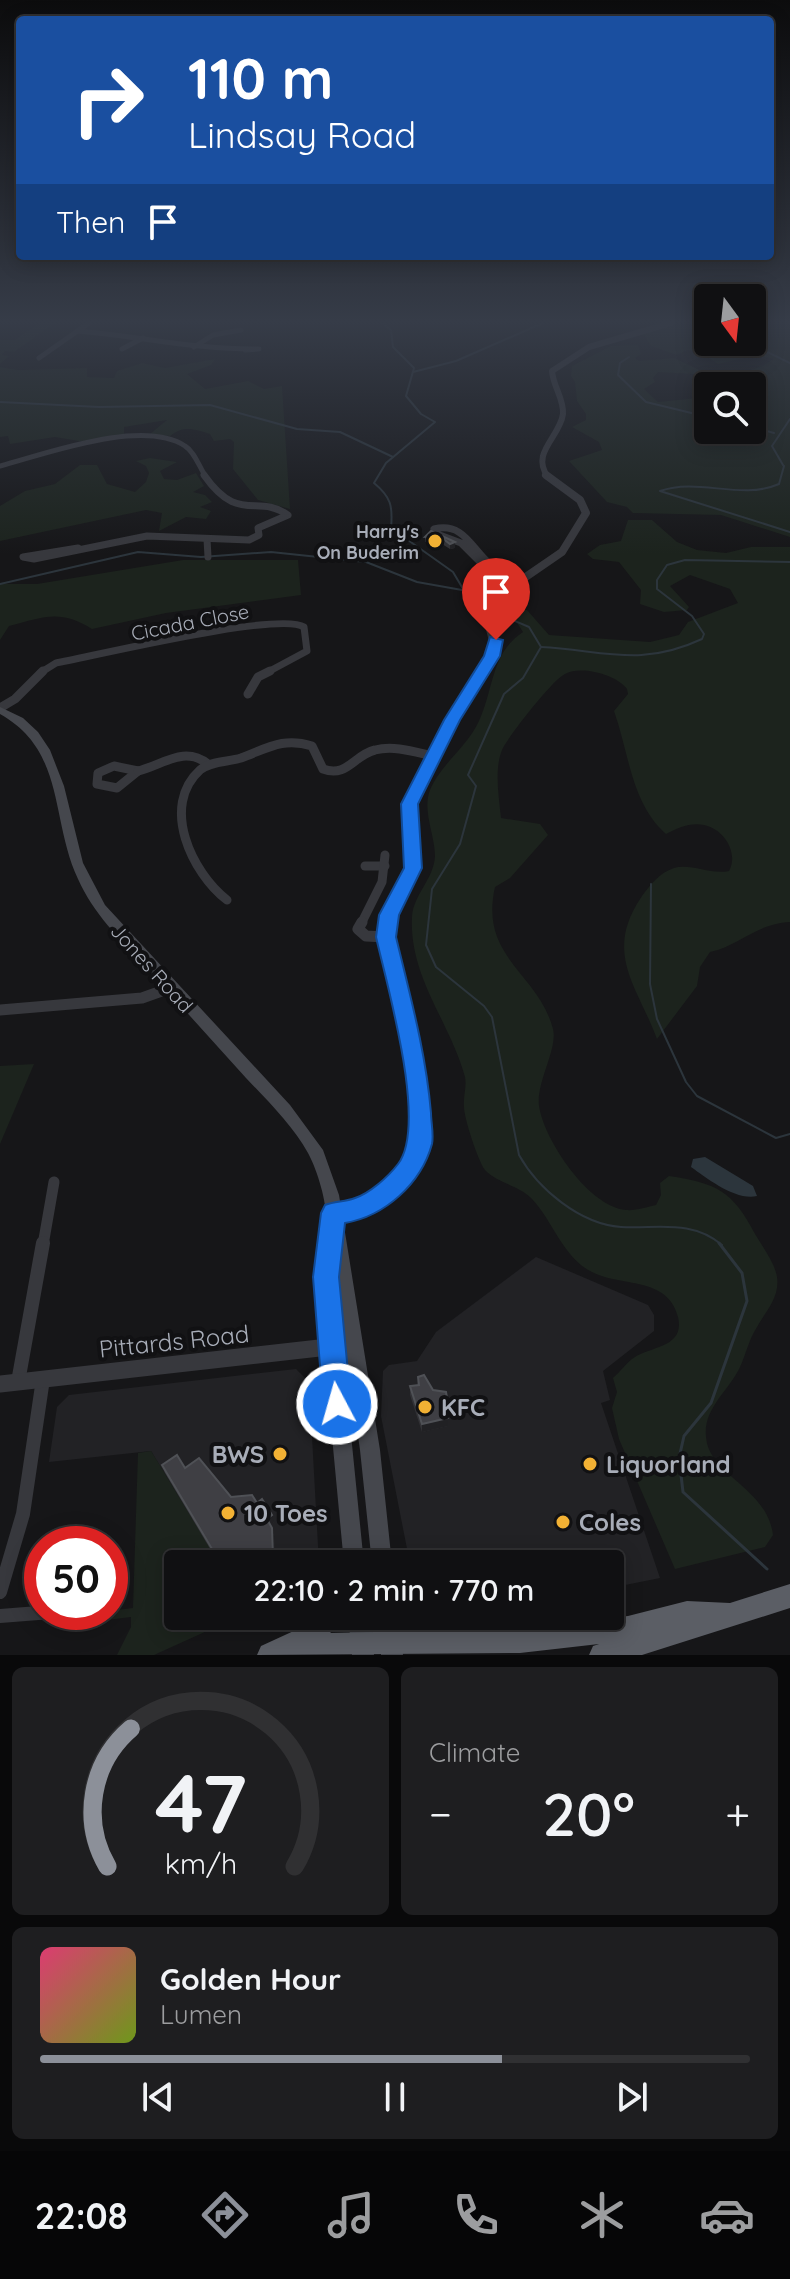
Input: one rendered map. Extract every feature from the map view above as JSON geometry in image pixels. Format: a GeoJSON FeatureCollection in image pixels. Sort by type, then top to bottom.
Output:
{"type":"FeatureCollection","features":[{"type":"Feature","properties":{"kind":"highway"},"geometry":{"type":"LineString","coordinates":[[602,1655],[790,1596]]}},
{"type":"Feature","properties":{"kind":"highway"},"geometry":{"type":"LineString","coordinates":[[297,1643],[391,1649],[449,1643],[507,1642],[595,1633],[687,1613],[732,1615]]}},
{"type":"Feature","properties":{"kind":"highway"},"geometry":{"type":"LineString","coordinates":[[270,1655],[297,1643],[313,1630]]}},
{"type":"Feature","properties":{"kind":"highway"},"geometry":{"type":"LineString","coordinates":[[435,1630],[449,1643]]}},
{"type":"Feature","properties":{"kind":"main road","name":"Jones Road"},"geometry":{"type":"LineString","coordinates":[[3,711],[37,734],[48,750],[73,849],[94,899],[117,930],[308,1138],[325,1172],[370,1450],[381,1550]]}},
{"type":"Feature","properties":{"kind":"main road","name":"Jones Road"},"geometry":{"type":"LineString","coordinates":[[334,1213],[326,1277],[353,1550]]}},
{"type":"Feature","properties":{"kind":"street"},"geometry":{"type":"LineString","coordinates":[[334,1213],[362,1208],[393,1186],[413,1163],[421,1142],[416,1071],[386,937],[389,915],[413,868],[409,804],[433,756],[492,656],[496,640],[486,617],[488,603],[567,548],[586,513],[581,500],[555,482],[542,466],[542,455],[557,432],[564,407],[561,400]]}},
{"type":"Feature","properties":{"kind":"street"},"geometry":{"type":"LineString","coordinates":[[0,466],[129,436],[152,436],[175,440],[187,447],[216,494],[225,501],[281,510],[288,515],[265,522],[258,528],[259,535],[249,540],[147,536],[23,557],[34,559],[78,548]]}},
{"type":"Feature","properties":{"kind":"street"},"geometry":{"type":"LineString","coordinates":[[446,526],[462,532],[492,565],[517,581],[487,569],[461,543],[437,534],[434,529],[446,526]]}},
{"type":"Feature","properties":{"kind":"street"},"geometry":{"type":"LineString","coordinates":[[207,539],[208,557]]}},
{"type":"Feature","properties":{"kind":"street","name":"Cicada Close"},"geometry":{"type":"LineString","coordinates":[[3,711],[16,701],[36,673],[56,663],[259,624],[298,623],[304,627],[307,651],[258,677],[248,694]]}},
{"type":"Feature","properties":{"kind":"street"},"geometry":{"type":"LineString","coordinates":[[227,900],[208,887],[183,824],[185,802],[194,777],[208,764],[241,758],[265,745],[285,741],[312,746],[323,769],[332,773],[343,772],[363,753],[379,749],[397,748],[433,756]]}},
{"type":"Feature","properties":{"kind":"street"},"geometry":{"type":"LineString","coordinates":[[138,771],[156,767],[188,752],[208,764]]}},
{"type":"Feature","properties":{"kind":"street"},"geometry":{"type":"LineString","coordinates":[[365,866],[385,861],[382,882],[358,929],[366,936],[386,937]]}},
{"type":"Feature","properties":{"kind":"street"},"geometry":{"type":"LineString","coordinates":[[0,1010],[142,998],[170,988]]}},
{"type":"Feature","properties":{"kind":"street"},"geometry":{"type":"LineString","coordinates":[[18,1382],[54,1182]]}},
{"type":"Feature","properties":{"kind":"street","name":"Pittards Road"},"geometry":{"type":"LineString","coordinates":[[0,1384],[331,1347],[352,1342]]}},
{"type":"Feature","properties":{"kind":"street"},"geometry":{"type":"LineString","coordinates":[[0,1592],[16,1551],[26,1507],[43,1379]]}},
{"type":"Feature","properties":{"kind":"street"},"geometry":{"type":"LineString","coordinates":[[0,1616],[24,1614]]}},
{"type":"Feature","properties":{"kind":"shaded area"},"geometry":{"type":"Polygon","coordinates":[[[0,400],[283,400],[290,509],[258,500],[233,469],[234,442],[230,439],[214,441],[210,434],[189,429],[170,436],[150,434],[167,420],[124,427],[124,435],[85,442],[55,437],[10,444],[8,436],[0,437],[0,400]]]}},
{"type":"Feature","properties":{"kind":"shaded area"},"geometry":{"type":"Polygon","coordinates":[[[577,400],[694,400],[694,444],[766,444],[766,400],[790,400],[790,537],[721,515],[633,513],[627,507],[607,502],[569,461],[602,450],[599,442],[572,427],[586,420],[586,414],[577,400]]]}},
{"type":"Feature","properties":{"kind":"shaded area"},"geometry":{"type":"Polygon","coordinates":[[[150,458],[177,462],[160,471],[164,479],[177,480],[196,473],[204,486],[193,492],[205,495],[212,502],[200,507],[211,511],[206,519],[186,517],[159,531],[162,513],[146,510],[0,541],[0,506],[25,491],[55,484],[80,465],[97,465],[107,484],[135,492],[146,482],[149,473],[146,466],[136,461],[150,458]]]}},
{"type":"Feature","properties":{"kind":"shaded area"},"geometry":{"type":"Polygon","coordinates":[[[628,520],[652,520],[677,542],[697,550],[726,553],[751,547],[790,547],[790,922],[767,927],[710,952],[700,967],[697,986],[657,1039],[627,969],[625,935],[631,916],[649,887],[669,870],[687,867],[729,871],[732,857],[728,843],[718,831],[704,825],[689,825],[666,834],[654,822],[632,777],[614,711],[628,694],[627,689],[607,676],[589,671],[572,671],[559,678],[512,734],[502,750],[498,766],[501,818],[540,824],[548,835],[510,878],[495,887],[492,911],[502,948],[546,1009],[553,1029],[554,1037],[539,1106],[559,1153],[570,1170],[598,1197],[626,1210],[656,1205],[661,1195],[660,1183],[669,1176],[711,1186],[739,1208],[776,1272],[777,1284],[772,1304],[754,1332],[735,1376],[708,1417],[706,1427],[709,1450],[760,1505],[769,1519],[773,1535],[765,1547],[675,1569],[619,1439],[612,1408],[617,1392],[613,1378],[635,1357],[666,1344],[677,1334],[678,1317],[673,1304],[654,1289],[603,1277],[582,1265],[565,1248],[531,1198],[485,1170],[475,1149],[465,1112],[465,1077],[417,960],[412,917],[416,901],[434,864],[427,806],[430,790],[474,730],[499,661],[513,640],[523,632],[512,615],[521,609],[527,610],[549,635],[650,642],[679,635],[688,622],[738,603],[730,589],[690,575],[670,586],[689,607],[687,610],[664,612],[640,604],[641,590],[619,562],[593,559],[587,554],[600,545],[621,541],[628,520]]]}},
{"type":"Feature","properties":{"kind":"shaded area"},"geometry":{"type":"Polygon","coordinates":[[[183,560],[298,560],[301,595],[166,613],[92,629],[61,617],[42,618],[9,626],[0,640],[0,584],[37,584],[183,560]]]}},
{"type":"Feature","properties":{"kind":"shaded area"},"geometry":{"type":"Polygon","coordinates":[[[34,1064],[0,1144],[0,1066],[34,1064]]]}},
{"type":"Feature","properties":{"kind":"shaded area"},"geometry":{"type":"Polygon","coordinates":[[[705,1157],[753,1186],[757,1196],[731,1192],[691,1167],[693,1159],[705,1157]]]}},
{"type":"Feature","properties":{"kind":"shaded area"},"geometry":{"type":"Polygon","coordinates":[[[536,1257],[648,1305],[654,1315],[654,1331],[603,1371],[610,1400],[601,1403],[660,1578],[624,1585],[624,1550],[407,1550],[381,1416],[383,1371],[389,1365],[417,1361],[436,1332],[536,1257]]]}},
{"type":"Feature","properties":{"kind":"shaded area"},"geometry":{"type":"Polygon","coordinates":[[[296,1369],[309,1382],[318,1550],[211,1550],[151,1451],[49,1462],[57,1407],[69,1395],[296,1369]]]}},
{"type":"Feature","properties":{"kind":"shaded area"},"geometry":{"type":"Polygon","coordinates":[[[151,1451],[211,1550],[164,1550],[164,1630],[209,1630],[154,1655],[117,1655],[131,1627],[128,1609],[133,1608],[138,1453],[151,1451]]]}},
{"type":"Feature","properties":{"kind":"building"},"geometry":{"type":"Polygon","coordinates":[[[431,531],[455,542],[450,544],[442,538],[425,537],[431,531]]]}},
{"type":"Feature","properties":{"kind":"building","name":"KFC"},"geometry":{"type":"Polygon","coordinates":[[[424,1375],[433,1390],[446,1392],[447,1398],[443,1400],[448,1418],[422,1424],[410,1386],[419,1385],[418,1377],[424,1375]]]}},
{"type":"Feature","properties":{"kind":"building","name":"10 Toes"},"geometry":{"type":"Polygon","coordinates":[[[177,1455],[185,1468],[199,1458],[231,1497],[252,1495],[257,1503],[262,1499],[272,1515],[267,1519],[272,1528],[273,1550],[213,1550],[162,1465],[177,1455]]]}},
{"type":"Feature","properties":{"kind":"waterway"},"geometry":{"type":"LineString","coordinates":[[410,400],[421,414],[435,422],[386,463],[374,483],[390,502],[391,528],[453,572],[469,599],[483,609]]}},
{"type":"Feature","properties":{"kind":"waterway"},"geometry":{"type":"LineString","coordinates":[[644,400],[694,414]]}},
{"type":"Feature","properties":{"kind":"waterway"},"geometry":{"type":"LineString","coordinates":[[0,402],[99,407],[210,405],[297,429],[340,432],[393,457]]}},
{"type":"Feature","properties":{"kind":"waterway"},"geometry":{"type":"LineString","coordinates":[[783,465],[772,446],[790,419]]}},
{"type":"Feature","properties":{"kind":"waterway"},"geometry":{"type":"LineString","coordinates":[[766,431],[774,433]]}},
{"type":"Feature","properties":{"kind":"waterway"},"geometry":{"type":"LineString","coordinates":[[784,466],[779,484],[764,489],[690,486],[660,491],[790,532]]}},
{"type":"Feature","properties":{"kind":"waterway"},"geometry":{"type":"LineString","coordinates":[[0,584],[138,552],[201,557],[271,552],[366,562],[417,582],[462,590]]}},
{"type":"Feature","properties":{"kind":"waterway"},"geometry":{"type":"LineString","coordinates":[[541,647],[622,655],[659,653],[680,648],[702,639],[704,634],[692,616],[657,589],[657,580],[667,565],[685,560],[790,562]]}},
{"type":"Feature","properties":{"kind":"waterway"},"geometry":{"type":"LineString","coordinates":[[494,612],[529,627],[541,647]]}},
{"type":"Feature","properties":{"kind":"waterway"},"geometry":{"type":"LineString","coordinates":[[541,647],[523,678],[504,694],[468,775],[476,786],[460,844],[432,889],[426,945],[436,967],[484,1006],[492,1017],[519,1155],[537,1180],[562,1203],[590,1219],[621,1227],[686,1228],[711,1237],[722,1245]]}},
{"type":"Feature","properties":{"kind":"waterway"},"geometry":{"type":"LineString","coordinates":[[651,884],[650,984],[657,1019],[686,1082],[697,1096],[776,1138],[790,1134]]}},
{"type":"Feature","properties":{"kind":"waterway"},"geometry":{"type":"LineString","coordinates":[[719,1243],[742,1273],[747,1301],[711,1403],[684,1436],[679,1458],[683,1492],[767,1569]]}},
{"type":"Feature","properties":{"kind":"place","name":"Harry's On Buderim"},"geometry":{"type":"Point","coordinates":[435,541]}},
{"type":"Feature","properties":{"kind":"place","name":"KFC"},"geometry":{"type":"Point","coordinates":[425,1407]}},
{"type":"Feature","properties":{"kind":"place","name":"BWS"},"geometry":{"type":"Point","coordinates":[280,1454]}},
{"type":"Feature","properties":{"kind":"place","name":"Liquorland"},"geometry":{"type":"Point","coordinates":[590,1464]}},
{"type":"Feature","properties":{"kind":"place","name":"10 Toes"},"geometry":{"type":"Point","coordinates":[228,1513]}},
{"type":"Feature","properties":{"kind":"place","name":"Coles"},"geometry":{"type":"Point","coordinates":[563,1522]}},
{"type":"Feature","properties":{"kind":"route"},"geometry":{"type":"LineString","coordinates":[[337,1404],[326,1277],[334,1213],[362,1208],[393,1186],[408,1170],[421,1142],[416,1071],[386,937],[389,915],[413,868],[409,804],[452,720],[492,656],[496,640]]}}]}
